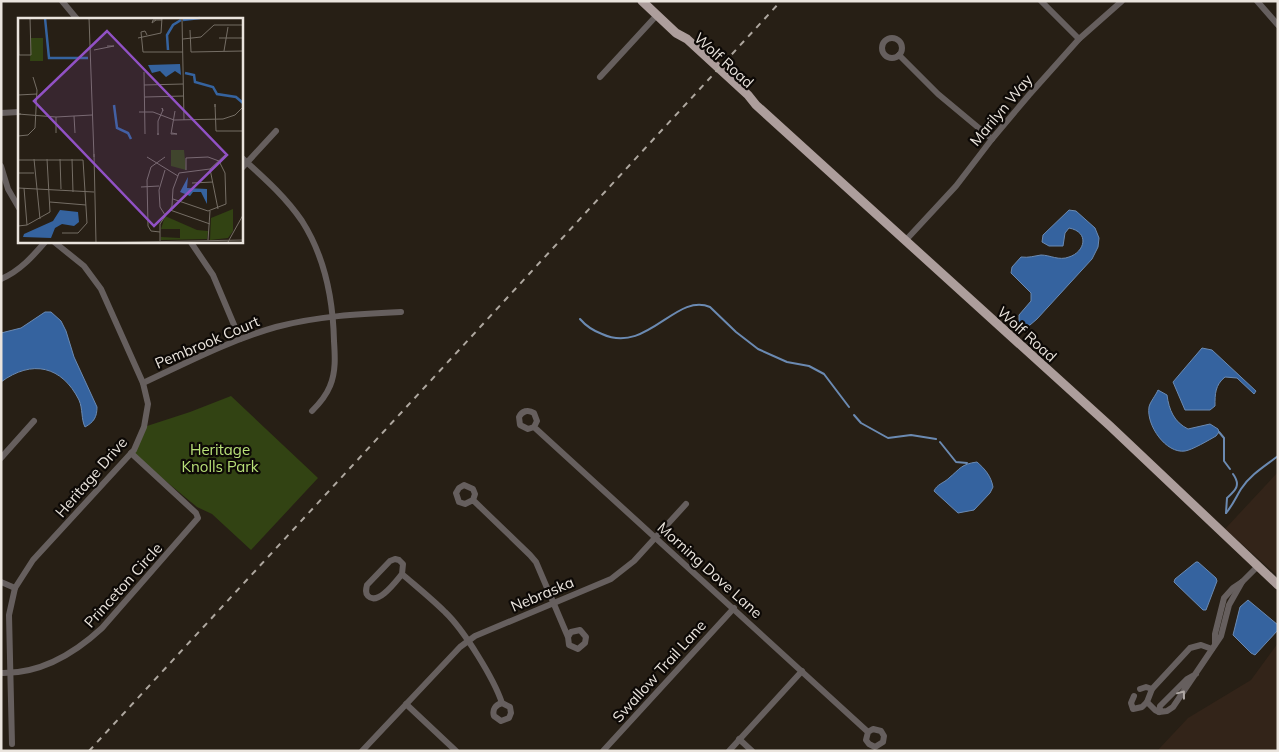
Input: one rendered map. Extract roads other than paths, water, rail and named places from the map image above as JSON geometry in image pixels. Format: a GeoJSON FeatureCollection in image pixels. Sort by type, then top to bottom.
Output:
{"type":"FeatureCollection","features":[{"type":"Feature","properties":{"kind":"main road","name":"Wolf Road"},"geometry":{"type":"LineString","coordinates":[[642,1],[712,70],[744,98],[756,105],[1105,422],[1278,585]]}},
{"type":"Feature","properties":{"kind":"street"},"geometry":{"type":"LineString","coordinates":[[62,1],[76,18]]}},
{"type":"Feature","properties":{"kind":"street"},"geometry":{"type":"LineString","coordinates":[[1041,1],[1079,39]]}},
{"type":"Feature","properties":{"kind":"street","name":"Marilyn Way"},"geometry":{"type":"LineString","coordinates":[[905,241],[956,186],[992,139],[1079,39],[1122,1]]}},
{"type":"Feature","properties":{"kind":"street"},"geometry":{"type":"LineString","coordinates":[[1257,1],[1278,25]]}},
{"type":"Feature","properties":{"kind":"street"},"geometry":{"type":"LineString","coordinates":[[600,77],[657,15]]}},
{"type":"Feature","properties":{"kind":"street"},"geometry":{"type":"LineString","coordinates":[[900,55],[938,94],[992,139]]}},
{"type":"Feature","properties":{"kind":"street"},"geometry":{"type":"LineString","coordinates":[[1,113],[18,112]]}},
{"type":"Feature","properties":{"kind":"street"},"geometry":{"type":"LineString","coordinates":[[242,168],[276,131]]}},
{"type":"Feature","properties":{"kind":"street"},"geometry":{"type":"LineString","coordinates":[[242,158],[280,193],[305,226],[325,272],[333,316],[335,366],[330,385],[322,400],[312,411]]}},
{"type":"Feature","properties":{"kind":"street"},"geometry":{"type":"LineString","coordinates":[[1,166],[8,189],[18,206]]}},
{"type":"Feature","properties":{"kind":"street"},"geometry":{"type":"LineString","coordinates":[[1,279],[28,262],[45,242]]}},
{"type":"Feature","properties":{"kind":"street","name":"Heritage Drive"},"geometry":{"type":"LineString","coordinates":[[12,744],[9,615],[15,588],[34,560],[134,450],[144,427],[148,404],[143,383],[101,289],[84,266],[55,242]]}},
{"type":"Feature","properties":{"kind":"street"},"geometry":{"type":"LineString","coordinates":[[191,242],[213,275],[240,339]]}},
{"type":"Feature","properties":{"kind":"street","name":"Pembrook Court"},"geometry":{"type":"LineString","coordinates":[[143,383],[240,339],[276,327],[333,316],[401,312]]}},
{"type":"Feature","properties":{"kind":"street"},"geometry":{"type":"LineString","coordinates":[[1,458],[34,422]]}},
{"type":"Feature","properties":{"kind":"street","name":"Morning Dove Lane"},"geometry":{"type":"LineString","coordinates":[[534,427],[868,732]]}},
{"type":"Feature","properties":{"kind":"street","name":"Princeton Circle"},"geometry":{"type":"LineString","coordinates":[[1,673],[28,670],[54,661],[67,656],[89,641],[198,518],[196,512],[131,454]]}},
{"type":"Feature","properties":{"kind":"street"},"geometry":{"type":"LineString","coordinates":[[473,500],[530,555],[540,571],[568,636]]}},
{"type":"Feature","properties":{"kind":"street","name":"Nebraska"},"geometry":{"type":"LineString","coordinates":[[362,751],[460,647],[475,636],[611,579],[630,565],[686,504]]}},
{"type":"Feature","properties":{"kind":"street"},"geometry":{"type":"LineString","coordinates":[[395,558],[403,564],[402,574],[381,597],[371,598],[367,594],[367,585],[395,558]]}},
{"type":"Feature","properties":{"kind":"street"},"geometry":{"type":"LineString","coordinates":[[1147,702],[1160,712],[1160,706],[1187,679],[1196,674],[1221,636],[1229,605],[1242,582],[1258,566]]}},
{"type":"Feature","properties":{"kind":"street"},"geometry":{"type":"LineString","coordinates":[[402,574],[445,612],[467,642],[499,693],[502,703]]}},
{"type":"Feature","properties":{"kind":"street"},"geometry":{"type":"LineString","coordinates":[[1,582],[15,588]]}},
{"type":"Feature","properties":{"kind":"street","name":"Swallow Trail Lane"},"geometry":{"type":"LineString","coordinates":[[603,751],[734,608]]}},
{"type":"Feature","properties":{"kind":"street"},"geometry":{"type":"LineString","coordinates":[[1134,696],[1131,703],[1134,709],[1142,707],[1152,694],[1152,689],[1190,648],[1200,645],[1213,646]]}},
{"type":"Feature","properties":{"kind":"street"},"geometry":{"type":"LineString","coordinates":[[729,751],[802,671]]}},
{"type":"Feature","properties":{"kind":"street"},"geometry":{"type":"LineString","coordinates":[[1140,690],[1146,687],[1152,689]]}},
{"type":"Feature","properties":{"kind":"street"},"geometry":{"type":"LineString","coordinates":[[406,704],[456,751]]}},
{"type":"Feature","properties":{"kind":"street"},"geometry":{"type":"LineString","coordinates":[[740,739],[752,751]]}},
{"type":"Feature","properties":{"kind":"water"},"geometry":{"type":"Polygon","coordinates":[[[1069,210],[1076,211],[1095,228],[1099,238],[1098,247],[1092,259],[1037,319],[1030,325],[1023,326],[1019,323],[1019,315],[1031,301],[1031,293],[1011,273],[1012,267],[1021,257],[1041,255],[1065,258],[1079,251],[1082,247],[1082,238],[1076,230],[1069,228],[1065,233],[1063,246],[1049,246],[1042,242],[1043,235],[1069,210]]]}},
{"type":"Feature","properties":{"kind":"water"},"geometry":{"type":"Polygon","coordinates":[[[45,312],[51,312],[61,321],[74,357],[97,407],[94,419],[85,427],[79,400],[64,380],[55,373],[35,369],[24,370],[1,382],[1,333],[21,328],[45,312]]]}},
{"type":"Feature","properties":{"kind":"water"},"geometry":{"type":"Polygon","coordinates":[[[1202,348],[1212,350],[1256,391],[1254,394],[1237,378],[1225,377],[1217,387],[1215,406],[1210,410],[1185,410],[1173,382],[1202,348]]]}},
{"type":"Feature","properties":{"kind":"water"},"geometry":{"type":"Polygon","coordinates":[[[1158,390],[1167,395],[1173,415],[1183,426],[1188,429],[1210,424],[1218,429],[1219,432],[1216,436],[1200,445],[1185,451],[1171,448],[1164,443],[1154,430],[1149,414],[1149,407],[1158,390]]]}},
{"type":"Feature","properties":{"kind":"water"},"geometry":{"type":"Polygon","coordinates":[[[977,462],[991,479],[993,487],[990,493],[974,510],[958,513],[934,491],[961,467],[977,462]]]}},
{"type":"Feature","properties":{"kind":"water"},"geometry":{"type":"Polygon","coordinates":[[[1196,562],[1216,578],[1217,581],[1206,610],[1203,610],[1174,582],[1175,579],[1196,562]]]}},
{"type":"Feature","properties":{"kind":"water"},"geometry":{"type":"Polygon","coordinates":[[[1248,600],[1278,625],[1278,630],[1255,655],[1233,635],[1240,607],[1248,600]]]}},
{"type":"Feature","properties":{"kind":"waterway"},"geometry":{"type":"LineString","coordinates":[[580,319],[587,326],[602,334],[618,338],[633,337],[647,331],[685,308],[697,305],[710,307],[736,332],[758,349],[787,362],[809,366],[824,374],[849,407]]}},
{"type":"Feature","properties":{"kind":"waterway"},"geometry":{"type":"LineString","coordinates":[[854,415],[861,423],[888,438],[911,435],[936,439]]}},
{"type":"Feature","properties":{"kind":"waterway"},"geometry":{"type":"LineString","coordinates":[[1219,432],[1224,438],[1224,461],[1230,469]]}},
{"type":"Feature","properties":{"kind":"waterway"},"geometry":{"type":"LineString","coordinates":[[940,442],[956,462],[967,463]]}},
{"type":"Feature","properties":{"kind":"waterway"},"geometry":{"type":"LineString","coordinates":[[1226,513],[1249,479],[1278,456]]}},
{"type":"Feature","properties":{"kind":"waterway"},"geometry":{"type":"LineString","coordinates":[[1226,513],[1227,498],[1235,490],[1237,484],[1233,474]]}},
{"type":"Feature","properties":{"kind":"railway"},"geometry":{"type":"LineString","coordinates":[[89,751],[781,1]]}},
{"type":"Feature","properties":{"kind":"park label","name":"Heritage Knolls Park"},"geometry":{"type":"Point","coordinates":[220,458]}}]}
